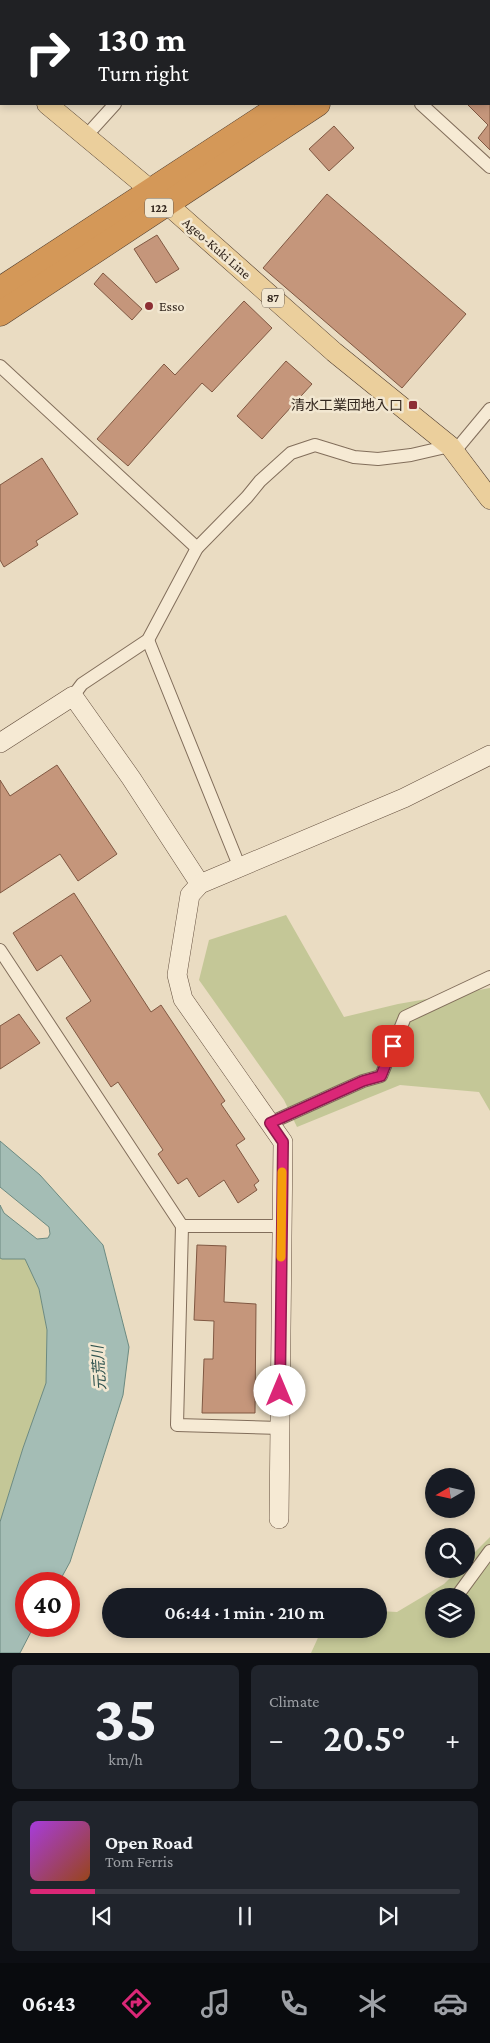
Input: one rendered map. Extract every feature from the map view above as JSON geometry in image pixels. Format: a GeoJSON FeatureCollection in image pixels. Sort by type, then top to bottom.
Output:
{"type":"FeatureCollection","features":[{"type":"Feature","properties":{"kind":"highway","name":"122"},"geometry":{"type":"LineString","coordinates":[[0,314],[282,105]]}},
{"type":"Feature","properties":{"kind":"highway","name":"122"},"geometry":{"type":"LineString","coordinates":[[0,290],[316,105]]}},
{"type":"Feature","properties":{"kind":"main road","name":"Ageo-Kuki Line"},"geometry":{"type":"LineString","coordinates":[[48,105],[158,197],[334,352],[452,448],[490,499]]}},
{"type":"Feature","properties":{"kind":"street"},"geometry":{"type":"LineString","coordinates":[[86,136],[114,105]]}},
{"type":"Feature","properties":{"kind":"street"},"geometry":{"type":"LineString","coordinates":[[422,105],[490,168]]}},
{"type":"Feature","properties":{"kind":"street"},"geometry":{"type":"LineString","coordinates":[[0,366],[197,548]]}},
{"type":"Feature","properties":{"kind":"street"},"geometry":{"type":"LineString","coordinates":[[0,743],[73,696],[82,684],[148,640],[197,548],[260,481],[291,453],[315,445],[354,457],[378,459],[452,448],[490,409]]}},
{"type":"Feature","properties":{"kind":"street"},"geometry":{"type":"LineString","coordinates":[[148,640],[240,868]]}},
{"type":"Feature","properties":{"kind":"street"},"geometry":{"type":"LineString","coordinates":[[73,696],[131,778],[200,884]]}},
{"type":"Feature","properties":{"kind":"street"},"geometry":{"type":"LineString","coordinates":[[279,1519],[283,1142],[183,999],[177,975],[190,895],[200,884],[404,798],[490,755]]}},
{"type":"Feature","properties":{"kind":"street"},"geometry":{"type":"LineString","coordinates":[[0,950],[182,1226],[177,1425],[280,1428]]}},
{"type":"Feature","properties":{"kind":"street"},"geometry":{"type":"LineString","coordinates":[[270,1123],[363,1081],[381,1076],[405,1017],[490,977]]}},
{"type":"Feature","properties":{"kind":"street"},"geometry":{"type":"LineString","coordinates":[[182,1226],[281,1226]]}},
{"type":"Feature","properties":{"kind":"street"},"geometry":{"type":"LineString","coordinates":[[463,1588],[490,1551]]}},
{"type":"Feature","properties":{"kind":"green space"},"geometry":{"type":"Polygon","coordinates":[[[286,915],[344,1017],[398,1004],[490,988],[490,1111],[479,1092],[400,1085],[297,1127],[284,1100],[199,980],[209,940],[286,915]]]}},
{"type":"Feature","properties":{"kind":"green space"},"geometry":{"type":"Polygon","coordinates":[[[0,1258],[25,1258],[39,1289],[47,1330],[46,1383],[0,1522],[0,1258]]]}},
{"type":"Feature","properties":{"kind":"green space"},"geometry":{"type":"Polygon","coordinates":[[[490,1537],[490,1653],[311,1653],[318,1638],[387,1638],[387,1611],[397,1612],[425,1595],[425,1638],[475,1638],[475,1588],[437,1588],[450,1578],[475,1578],[475,1552],[490,1537]]]}},
{"type":"Feature","properties":{"kind":"water","name":"元荒川"},"geometry":{"type":"Polygon","coordinates":[[[0,1141],[40,1175],[103,1245],[129,1347],[123,1395],[70,1562],[65,1572],[15,1572],[15,1637],[28,1637],[20,1653],[0,1653],[0,1522],[46,1383],[47,1330],[39,1289],[25,1259],[0,1258],[0,1205],[4,1213],[37,1239],[48,1238],[50,1234],[49,1227],[0,1187],[0,1141]]]}},
{"type":"Feature","properties":{"kind":"building"},"geometry":{"type":"Polygon","coordinates":[[[468,105],[490,105],[490,150],[478,138],[488,125],[468,105]]]}},
{"type":"Feature","properties":{"kind":"building"},"geometry":{"type":"Polygon","coordinates":[[[334,126],[354,148],[329,171],[309,149],[334,126]]]}},
{"type":"Feature","properties":{"kind":"building"},"geometry":{"type":"Polygon","coordinates":[[[327,194],[466,314],[402,388],[263,268],[327,194]]]}},
{"type":"Feature","properties":{"kind":"building"},"geometry":{"type":"Polygon","coordinates":[[[157,235],[179,269],[156,283],[134,249],[157,235]]]}},
{"type":"Feature","properties":{"kind":"building"},"geometry":{"type":"Polygon","coordinates":[[[103,273],[142,309],[132,320],[94,284],[103,273]]]}},
{"type":"Feature","properties":{"kind":"building"},"geometry":{"type":"Polygon","coordinates":[[[244,301],[272,328],[212,392],[202,383],[128,466],[97,439],[164,364],[175,375],[244,301]]]}},
{"type":"Feature","properties":{"kind":"building"},"geometry":{"type":"Polygon","coordinates":[[[286,361],[312,384],[262,439],[237,416],[286,361]]]}},
{"type":"Feature","properties":{"kind":"building"},"geometry":{"type":"Polygon","coordinates":[[[42,458],[78,514],[36,541],[38,545],[4,567],[0,560],[0,485],[42,458]]]}},
{"type":"Feature","properties":{"kind":"building"},"geometry":{"type":"Polygon","coordinates":[[[57,765],[117,854],[78,881],[60,854],[0,893],[0,780],[10,796],[57,765]]]}},
{"type":"Feature","properties":{"kind":"building"},"geometry":{"type":"Polygon","coordinates":[[[74,893],[151,1012],[161,1005],[225,1101],[221,1104],[245,1139],[236,1145],[259,1181],[254,1185],[257,1190],[238,1203],[224,1180],[199,1197],[187,1178],[178,1184],[158,1154],[163,1150],[118,1082],[111,1087],[66,1018],[91,1001],[61,955],[37,971],[13,933],[74,893]]]}},
{"type":"Feature","properties":{"kind":"building"},"geometry":{"type":"Polygon","coordinates":[[[19,1014],[40,1043],[0,1069],[0,1026],[19,1014]]]}},
{"type":"Feature","properties":{"kind":"building"},"geometry":{"type":"Polygon","coordinates":[[[197,1245],[226,1246],[224,1302],[256,1304],[255,1413],[202,1413],[204,1359],[213,1359],[214,1321],[194,1320],[197,1245]]]}},
{"type":"Feature","properties":{"kind":"slow traffic"},"geometry":{"type":"LineString","coordinates":[[281,1257],[282,1172]]}},
{"type":"Feature","properties":{"kind":"place","name":"Esso"},"geometry":{"type":"Point","coordinates":[149,306]}},
{"type":"Feature","properties":{"kind":"place","name":"清水工業団地入口"},"geometry":{"type":"Point","coordinates":[413,405]}},
{"type":"Feature","properties":{"kind":"route"},"geometry":{"type":"LineString","coordinates":[[280,1391],[283,1142],[270,1123],[363,1081],[381,1076],[393,1046]]}}]}
